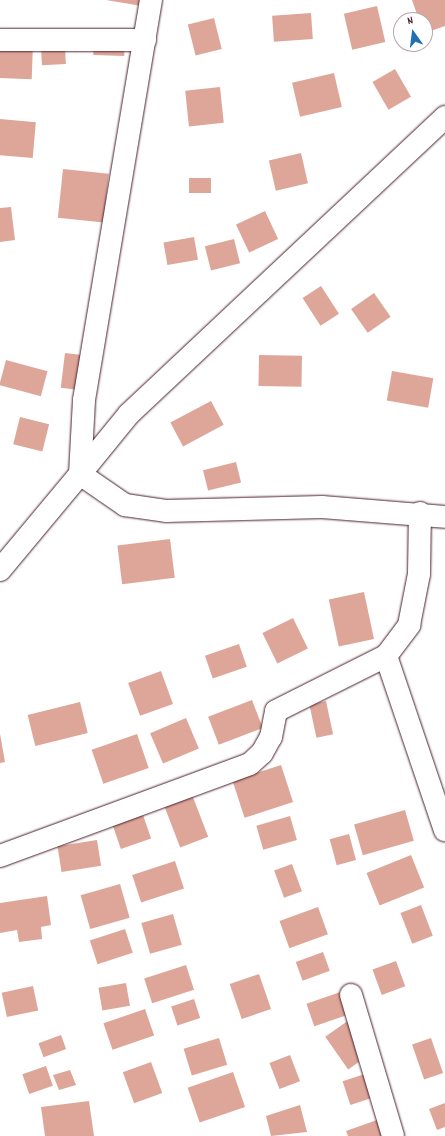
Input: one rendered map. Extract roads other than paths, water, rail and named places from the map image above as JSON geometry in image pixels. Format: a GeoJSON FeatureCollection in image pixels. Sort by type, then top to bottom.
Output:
{"type":"FeatureCollection","features":[{"type":"Feature","properties":{"kind":"street"},"geometry":{"type":"LineString","coordinates":[[80,474],[84,400],[151,0]]}},
{"type":"Feature","properties":{"kind":"street"},"geometry":{"type":"LineString","coordinates":[[0,40],[145,40]]}},
{"type":"Feature","properties":{"kind":"street"},"geometry":{"type":"LineString","coordinates":[[0,570],[129,414],[445,117]]}},
{"type":"Feature","properties":{"kind":"street"},"geometry":{"type":"LineString","coordinates":[[80,474],[125,504],[166,511],[322,507],[420,514],[445,518]]}},
{"type":"Feature","properties":{"kind":"street"},"geometry":{"type":"LineString","coordinates":[[0,856],[250,764],[262,753],[271,736],[276,711],[386,656],[409,625],[419,574],[420,514]]}},
{"type":"Feature","properties":{"kind":"street"},"geometry":{"type":"LineString","coordinates":[[386,656],[445,830]]}},
{"type":"Feature","properties":{"kind":"street"},"geometry":{"type":"LineString","coordinates":[[350,995],[393,1136]]}}]}
